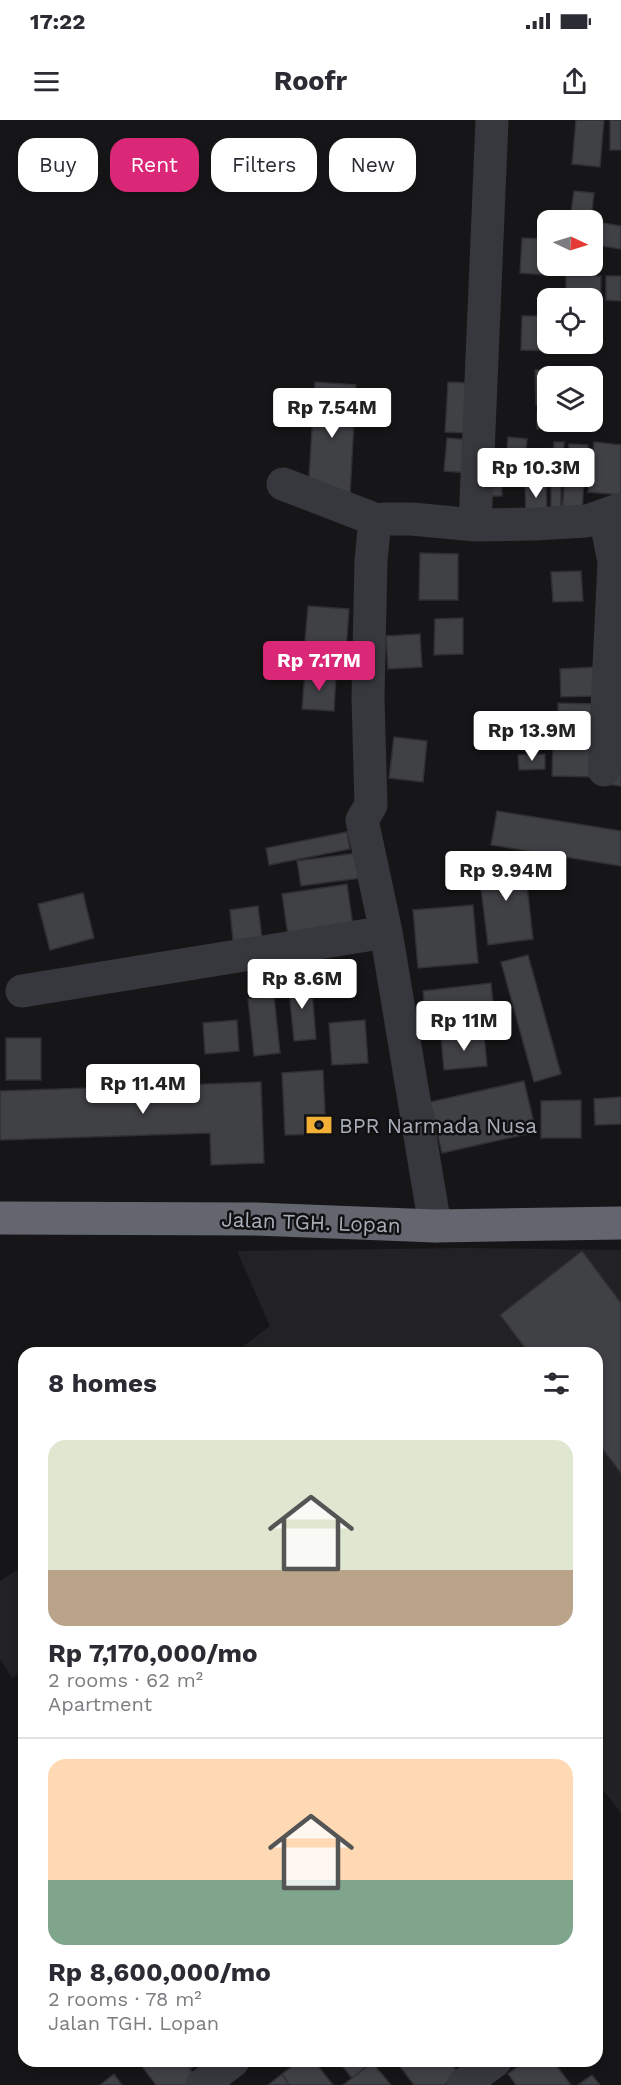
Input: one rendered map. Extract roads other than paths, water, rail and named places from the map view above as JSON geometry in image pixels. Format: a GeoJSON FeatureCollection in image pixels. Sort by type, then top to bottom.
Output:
{"type":"FeatureCollection","features":[{"type":"Feature","properties":{"kind":"highway","name":"Jalan TGH. Lopan"},"geometry":{"type":"LineString","coordinates":[[0,1218],[256,1219],[435,1226],[621,1223]]}},
{"type":"Feature","properties":{"kind":"street"},"geometry":{"type":"LineString","coordinates":[[475,525],[492,120]]}},
{"type":"Feature","properties":{"kind":"street"},"geometry":{"type":"LineString","coordinates":[[283,484],[379,521]]}},
{"type":"Feature","properties":{"kind":"street"},"geometry":{"type":"LineString","coordinates":[[435,1226],[386,932],[362,820],[371,805],[368,698],[371,561],[374,529],[379,521],[412,519],[475,525],[587,521],[613,512],[614,562],[604,770]]}},
{"type":"Feature","properties":{"kind":"street"},"geometry":{"type":"LineString","coordinates":[[22,991],[386,932]]}},
{"type":"Feature","properties":{"kind":"street"},"geometry":{"type":"LineString","coordinates":[[202,2085],[225,2067]]}},
{"type":"Feature","properties":{"kind":"street"},"geometry":{"type":"LineString","coordinates":[[463,2085],[487,2067]]}},
{"type":"Feature","properties":{"kind":"place","name":"BPR Narmada Nusa"},"geometry":{"type":"Point","coordinates":[319,1125]}}]}
